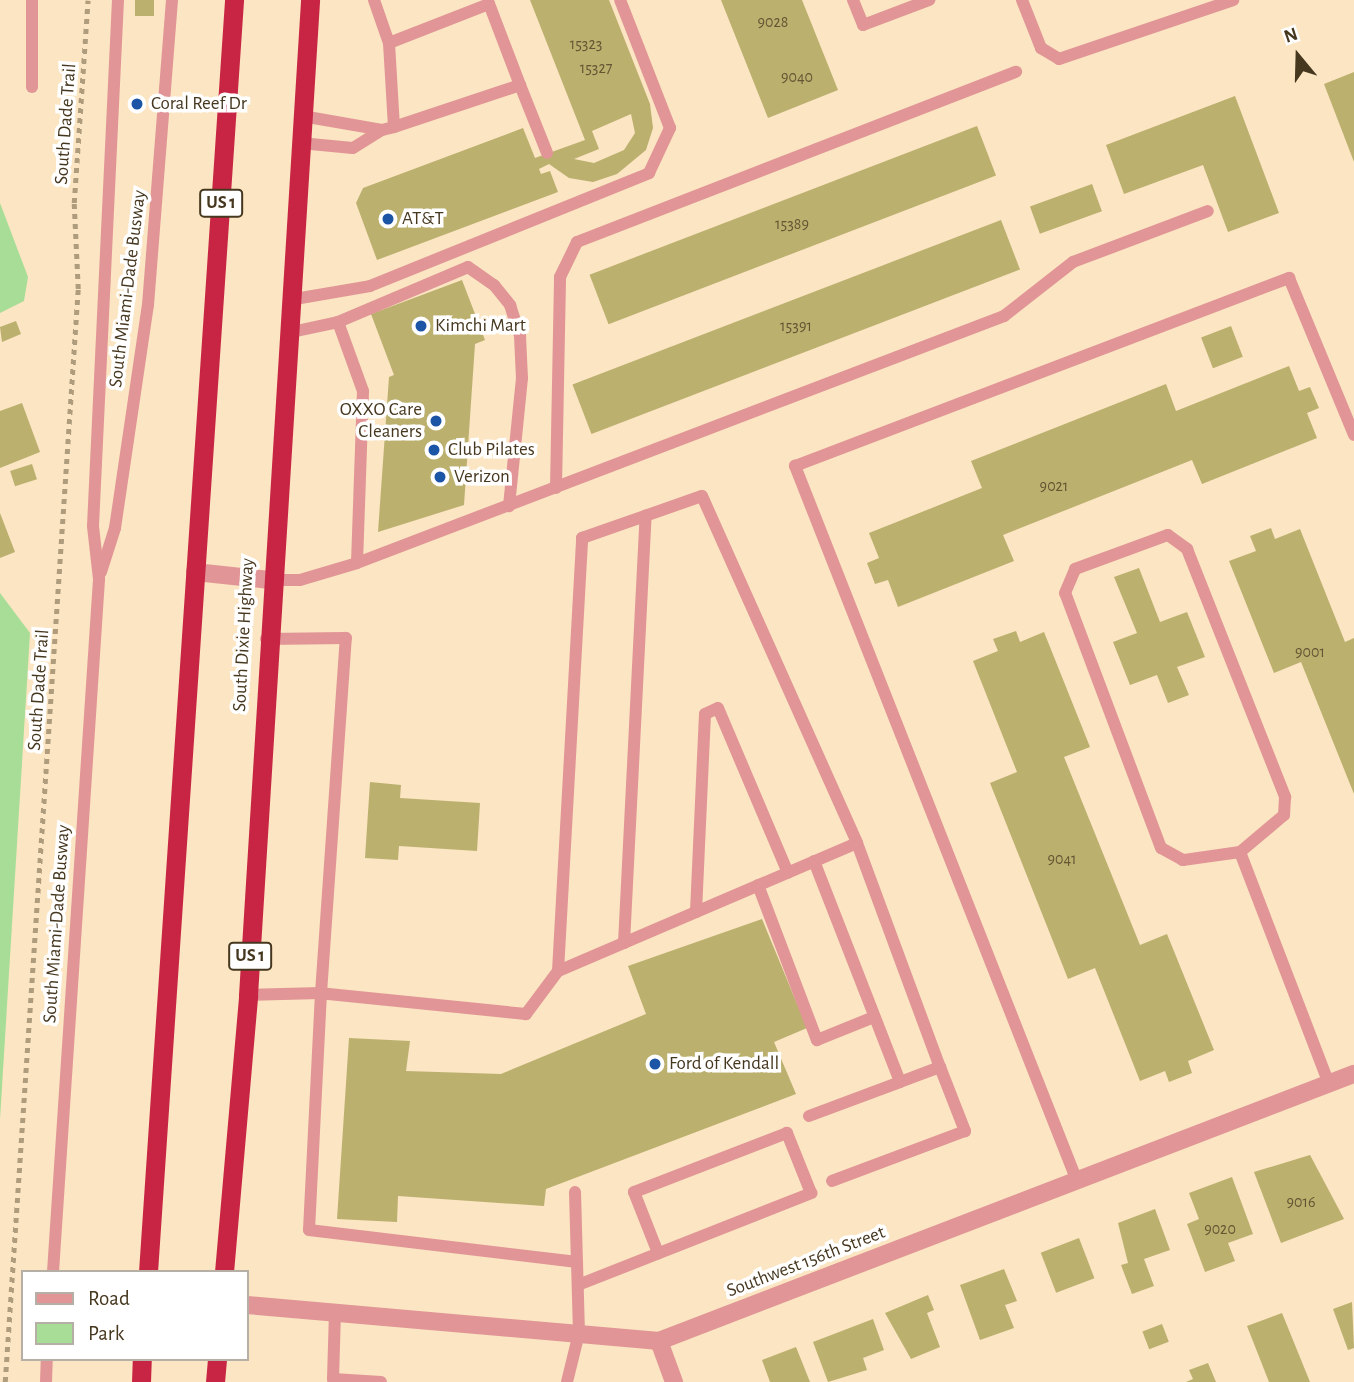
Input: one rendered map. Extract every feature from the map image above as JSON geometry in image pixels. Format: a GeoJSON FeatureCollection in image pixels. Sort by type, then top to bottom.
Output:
{"type":"FeatureCollection","features":[{"type":"Feature","properties":{"kind":"highway","name":"US 1"},"geometry":{"type":"LineString","coordinates":[[148,1270],[234,0]]}},
{"type":"Feature","properties":{"kind":"highway","name":"South Dixie Highway"},"geometry":{"type":"LineString","coordinates":[[223,1270],[248,995],[266,639],[310,0]]}},
{"type":"Feature","properties":{"kind":"highway"},"geometry":{"type":"LineString","coordinates":[[141,1382],[142,1361]]}},
{"type":"Feature","properties":{"kind":"highway"},"geometry":{"type":"LineString","coordinates":[[215,1382],[217,1361]]}},
{"type":"Feature","properties":{"kind":"street"},"geometry":{"type":"LineString","coordinates":[[195,572],[270,580]]}},
{"type":"Feature","properties":{"kind":"street","name":"Southwest 156th Street"},"geometry":{"type":"LineString","coordinates":[[248,1304],[659,1341],[1354,1074]]}},
{"type":"Feature","properties":{"kind":"street"},"geometry":{"type":"LineString","coordinates":[[659,1341],[674,1382]]}},
{"type":"Feature","properties":{"kind":"lane"},"geometry":{"type":"LineString","coordinates":[[32,0],[32,87]]}},
{"type":"Feature","properties":{"kind":"lane","name":"South Miami-Dade Busway"},"geometry":{"type":"LineString","coordinates":[[53,1270],[99,579],[93,526],[118,0]]}},
{"type":"Feature","properties":{"kind":"lane","name":"South Miami-Dade Busway"},"geometry":{"type":"LineString","coordinates":[[99,579],[115,528],[148,305],[172,0]]}},
{"type":"Feature","properties":{"kind":"lane"},"geometry":{"type":"LineString","coordinates":[[374,0],[389,43],[388,129]]}},
{"type":"Feature","properties":{"kind":"lane"},"geometry":{"type":"LineString","coordinates":[[289,300],[370,286],[649,173],[670,128],[620,0]]}},
{"type":"Feature","properties":{"kind":"lane"},"geometry":{"type":"LineString","coordinates":[[853,0],[863,25],[929,0]]}},
{"type":"Feature","properties":{"kind":"lane"},"geometry":{"type":"LineString","coordinates":[[1023,0],[1041,48],[1059,59],[1233,0]]}},
{"type":"Feature","properties":{"kind":"lane"},"geometry":{"type":"LineString","coordinates":[[389,43],[489,2],[547,153]]}},
{"type":"Feature","properties":{"kind":"lane"},"geometry":{"type":"LineString","coordinates":[[556,488],[560,277],[577,242],[1016,72]]}},
{"type":"Feature","properties":{"kind":"lane"},"geometry":{"type":"LineString","coordinates":[[300,144],[353,148],[388,129],[520,85]]}},
{"type":"Feature","properties":{"kind":"lane"},"geometry":{"type":"LineString","coordinates":[[302,116],[388,129]]}},
{"type":"Feature","properties":{"kind":"lane"},"geometry":{"type":"LineString","coordinates":[[270,580],[308,579],[357,563],[1004,316],[1073,262],[1209,211]]}},
{"type":"Feature","properties":{"kind":"lane"},"geometry":{"type":"LineString","coordinates":[[287,333],[338,322],[468,267],[502,292],[520,336],[522,378],[509,506]]}},
{"type":"Feature","properties":{"kind":"lane"},"geometry":{"type":"LineString","coordinates":[[1077,1181],[795,466],[1289,278],[1354,435]]}},
{"type":"Feature","properties":{"kind":"lane"},"geometry":{"type":"LineString","coordinates":[[338,322],[363,391],[357,563]]}},
{"type":"Feature","properties":{"kind":"lane"},"geometry":{"type":"LineString","coordinates":[[558,971],[582,538],[702,496],[857,843],[965,1131],[832,1181]]}},
{"type":"Feature","properties":{"kind":"lane"},"geometry":{"type":"LineString","coordinates":[[624,943],[646,516]]}},
{"type":"Feature","properties":{"kind":"lane"},"geometry":{"type":"LineString","coordinates":[[1168,535],[1187,549],[1285,797],[1284,815],[1240,852],[1183,860],[1161,848],[1065,593],[1075,569],[1168,535]]}},
{"type":"Feature","properties":{"kind":"lane"},"geometry":{"type":"LineString","coordinates":[[266,639],[346,638],[321,993],[309,1230],[577,1262]]}},
{"type":"Feature","properties":{"kind":"lane"},"geometry":{"type":"LineString","coordinates":[[696,912],[705,714],[718,708],[788,873]]}},
{"type":"Feature","properties":{"kind":"lane"},"geometry":{"type":"LineString","coordinates":[[248,995],[321,993],[526,1014],[558,971],[857,843]]}},
{"type":"Feature","properties":{"kind":"lane"},"geometry":{"type":"LineString","coordinates":[[1240,852],[1329,1084]]}},
{"type":"Feature","properties":{"kind":"lane"},"geometry":{"type":"LineString","coordinates":[[814,862],[900,1082]]}},
{"type":"Feature","properties":{"kind":"lane"},"geometry":{"type":"LineString","coordinates":[[758,885],[817,1040],[874,1017]]}},
{"type":"Feature","properties":{"kind":"lane"},"geometry":{"type":"LineString","coordinates":[[809,1116],[940,1067]]}},
{"type":"Feature","properties":{"kind":"lane"},"geometry":{"type":"LineString","coordinates":[[578,1285],[811,1193],[787,1133],[634,1192],[658,1253]]}},
{"type":"Feature","properties":{"kind":"lane"},"geometry":{"type":"LineString","coordinates":[[567,1382],[579,1333],[575,1192]]}},
{"type":"Feature","properties":{"kind":"lane"},"geometry":{"type":"LineString","coordinates":[[335,1312],[333,1379],[381,1382]]}},
{"type":"Feature","properties":{"kind":"lane"},"geometry":{"type":"LineString","coordinates":[[46,1382],[47,1361]]}},
{"type":"Feature","properties":{"kind":"path","name":"South Dade Trail"},"geometry":{"type":"LineString","coordinates":[[5,1382],[78,289],[75,221],[88,0]]}},
{"type":"Feature","properties":{"kind":"path"},"geometry":{"type":"LineString","coordinates":[[75,221],[88,220]]}},
{"type":"Feature","properties":{"kind":"green space"},"geometry":{"type":"Polygon","coordinates":[[[0,203],[28,277],[24,301],[0,313],[0,203]]]}},
{"type":"Feature","properties":{"kind":"green space"},"geometry":{"type":"Polygon","coordinates":[[[0,593],[30,633],[0,1119],[0,593]]]}},
{"type":"Feature","properties":{"kind":"building"},"geometry":{"type":"Polygon","coordinates":[[[135,0],[154,0],[154,16],[135,16],[135,0]]]}},
{"type":"Feature","properties":{"kind":"building"},"geometry":{"type":"Polygon","coordinates":[[[530,0],[609,0],[650,104],[653,128],[646,150],[617,174],[593,182],[569,178],[549,164],[539,169],[541,174],[550,171],[558,192],[377,260],[356,203],[363,188],[523,128],[535,158],[585,140],[530,0]],[[631,114],[592,131],[599,149],[574,159],[594,163],[624,150],[635,133],[631,114]]]}},
{"type":"Feature","properties":{"kind":"building"},"geometry":{"type":"Polygon","coordinates":[[[721,0],[802,0],[838,90],[768,118],[721,0]]]}},
{"type":"Feature","properties":{"kind":"building"},"geometry":{"type":"Polygon","coordinates":[[[1354,72],[1354,162],[1324,84],[1354,72]]]}},
{"type":"Feature","properties":{"kind":"building"},"geometry":{"type":"Polygon","coordinates":[[[1235,96],[1279,213],[1228,232],[1203,165],[1124,194],[1106,145],[1235,96]]]}},
{"type":"Feature","properties":{"kind":"building"},"geometry":{"type":"Polygon","coordinates":[[[977,126],[996,175],[609,324],[590,275],[977,126]]]}},
{"type":"Feature","properties":{"kind":"building"},"geometry":{"type":"Polygon","coordinates":[[[1092,184],[1102,211],[1040,234],[1030,207],[1092,184]]]}},
{"type":"Feature","properties":{"kind":"building"},"geometry":{"type":"Polygon","coordinates":[[[1001,220],[1020,269],[591,434],[572,384],[1001,220]]]}},
{"type":"Feature","properties":{"kind":"building"},"geometry":{"type":"Polygon","coordinates":[[[462,280],[485,340],[475,344],[464,505],[378,532],[389,377],[394,375],[371,314],[462,280]]]}},
{"type":"Feature","properties":{"kind":"building"},"geometry":{"type":"Polygon","coordinates":[[[16,321],[21,334],[2,342],[0,327],[16,321]]]}},
{"type":"Feature","properties":{"kind":"building"},"geometry":{"type":"Polygon","coordinates":[[[1231,326],[1243,357],[1213,368],[1201,337],[1231,326]]]}},
{"type":"Feature","properties":{"kind":"building"},"geometry":{"type":"Polygon","coordinates":[[[1289,366],[1299,391],[1310,387],[1319,408],[1307,413],[1317,438],[1202,484],[1192,460],[1003,535],[1014,561],[898,607],[888,580],[875,584],[867,563],[879,558],[869,533],[982,488],[971,461],[1166,384],[1176,411],[1289,366]]]}},
{"type":"Feature","properties":{"kind":"building"},"geometry":{"type":"Polygon","coordinates":[[[22,403],[40,452],[0,468],[0,411],[22,403]]]}},
{"type":"Feature","properties":{"kind":"building"},"geometry":{"type":"Polygon","coordinates":[[[32,464],[37,479],[15,486],[10,471],[32,464]]]}},
{"type":"Feature","properties":{"kind":"building"},"geometry":{"type":"Polygon","coordinates":[[[0,513],[15,552],[0,558],[0,513]]]}},
{"type":"Feature","properties":{"kind":"building"},"geometry":{"type":"Polygon","coordinates":[[[1271,528],[1275,539],[1300,529],[1345,642],[1354,638],[1354,794],[1301,662],[1274,673],[1229,561],[1256,551],[1250,536],[1271,528]]]}},
{"type":"Feature","properties":{"kind":"building"},"geometry":{"type":"Polygon","coordinates":[[[1139,568],[1160,622],[1187,612],[1205,657],[1177,667],[1189,695],[1168,703],[1157,675],[1130,685],[1113,642],[1137,633],[1114,577],[1139,568]]]}},
{"type":"Feature","properties":{"kind":"building"},"geometry":{"type":"Polygon","coordinates":[[[1016,631],[1020,642],[1044,632],[1090,747],[1064,757],[1140,945],[1167,934],[1214,1050],[1188,1061],[1192,1073],[1169,1082],[1165,1071],[1140,1081],[1095,968],[1068,979],[990,783],[1017,772],[973,661],[998,651],[993,639],[1016,631]]]}},
{"type":"Feature","properties":{"kind":"building"},"geometry":{"type":"Polygon","coordinates":[[[370,782],[401,785],[400,798],[480,803],[477,851],[399,846],[398,860],[365,858],[370,782]]]}},
{"type":"Feature","properties":{"kind":"building","name":"Ford of Kendall"},"geometry":{"type":"Polygon","coordinates":[[[762,919],[807,1028],[774,1042],[796,1094],[546,1189],[544,1206],[398,1196],[397,1222],[337,1219],[349,1038],[410,1041],[406,1071],[501,1074],[646,1014],[628,966],[762,919]]]}},
{"type":"Feature","properties":{"kind":"building"},"geometry":{"type":"Polygon","coordinates":[[[1310,1155],[1344,1219],[1281,1243],[1254,1172],[1310,1155]]]}},
{"type":"Feature","properties":{"kind":"building"},"geometry":{"type":"Polygon","coordinates":[[[1232,1177],[1253,1234],[1228,1243],[1235,1261],[1205,1272],[1187,1224],[1199,1219],[1189,1193],[1232,1177]]]}},
{"type":"Feature","properties":{"kind":"building"},"geometry":{"type":"Polygon","coordinates":[[[1155,1209],[1170,1250],[1144,1259],[1154,1286],[1132,1294],[1121,1265],[1128,1263],[1118,1223],[1155,1209]]]}},
{"type":"Feature","properties":{"kind":"building"},"geometry":{"type":"Polygon","coordinates":[[[1079,1238],[1094,1278],[1056,1293],[1041,1253],[1079,1238]]]}},
{"type":"Feature","properties":{"kind":"building"},"geometry":{"type":"Polygon","coordinates":[[[1004,1269],[1017,1301],[1005,1305],[1014,1328],[980,1340],[960,1285],[1004,1269]]]}},
{"type":"Feature","properties":{"kind":"building"},"geometry":{"type":"Polygon","coordinates":[[[928,1295],[934,1310],[927,1313],[940,1347],[911,1359],[885,1313],[928,1295]]]}},
{"type":"Feature","properties":{"kind":"building"},"geometry":{"type":"Polygon","coordinates":[[[1352,1302],[1354,1348],[1348,1350],[1333,1309],[1352,1302]]]}},
{"type":"Feature","properties":{"kind":"building"},"geometry":{"type":"Polygon","coordinates":[[[1282,1313],[1310,1382],[1269,1382],[1247,1326],[1282,1313]]]}},
{"type":"Feature","properties":{"kind":"building"},"geometry":{"type":"Polygon","coordinates":[[[873,1319],[884,1350],[863,1358],[867,1370],[828,1382],[813,1342],[873,1319]]]}},
{"type":"Feature","properties":{"kind":"building"},"geometry":{"type":"Polygon","coordinates":[[[1162,1324],[1169,1342],[1149,1349],[1142,1332],[1162,1324]]]}},
{"type":"Feature","properties":{"kind":"building"},"geometry":{"type":"Polygon","coordinates":[[[796,1347],[810,1382],[770,1382],[762,1360],[796,1347]]]}},
{"type":"Feature","properties":{"kind":"building"},"geometry":{"type":"Polygon","coordinates":[[[1208,1363],[1216,1382],[1186,1382],[1193,1379],[1189,1370],[1208,1363]]]}},
{"type":"Feature","properties":{"kind":"place","name":"Coral Reef Dr"},"geometry":{"type":"Point","coordinates":[137,104]}},
{"type":"Feature","properties":{"kind":"place","name":"AT&T"},"geometry":{"type":"Point","coordinates":[388,219]}},
{"type":"Feature","properties":{"kind":"place","name":"Kimchi Mart"},"geometry":{"type":"Point","coordinates":[421,326]}},
{"type":"Feature","properties":{"kind":"place","name":"OXXO Care Cleaners"},"geometry":{"type":"Point","coordinates":[436,421]}},
{"type":"Feature","properties":{"kind":"place","name":"Club Pilates"},"geometry":{"type":"Point","coordinates":[434,450]}},
{"type":"Feature","properties":{"kind":"place","name":"Verizon"},"geometry":{"type":"Point","coordinates":[440,477]}},
{"type":"Feature","properties":{"kind":"place","name":"Ford of Kendall"},"geometry":{"type":"Point","coordinates":[655,1064]}}]}
